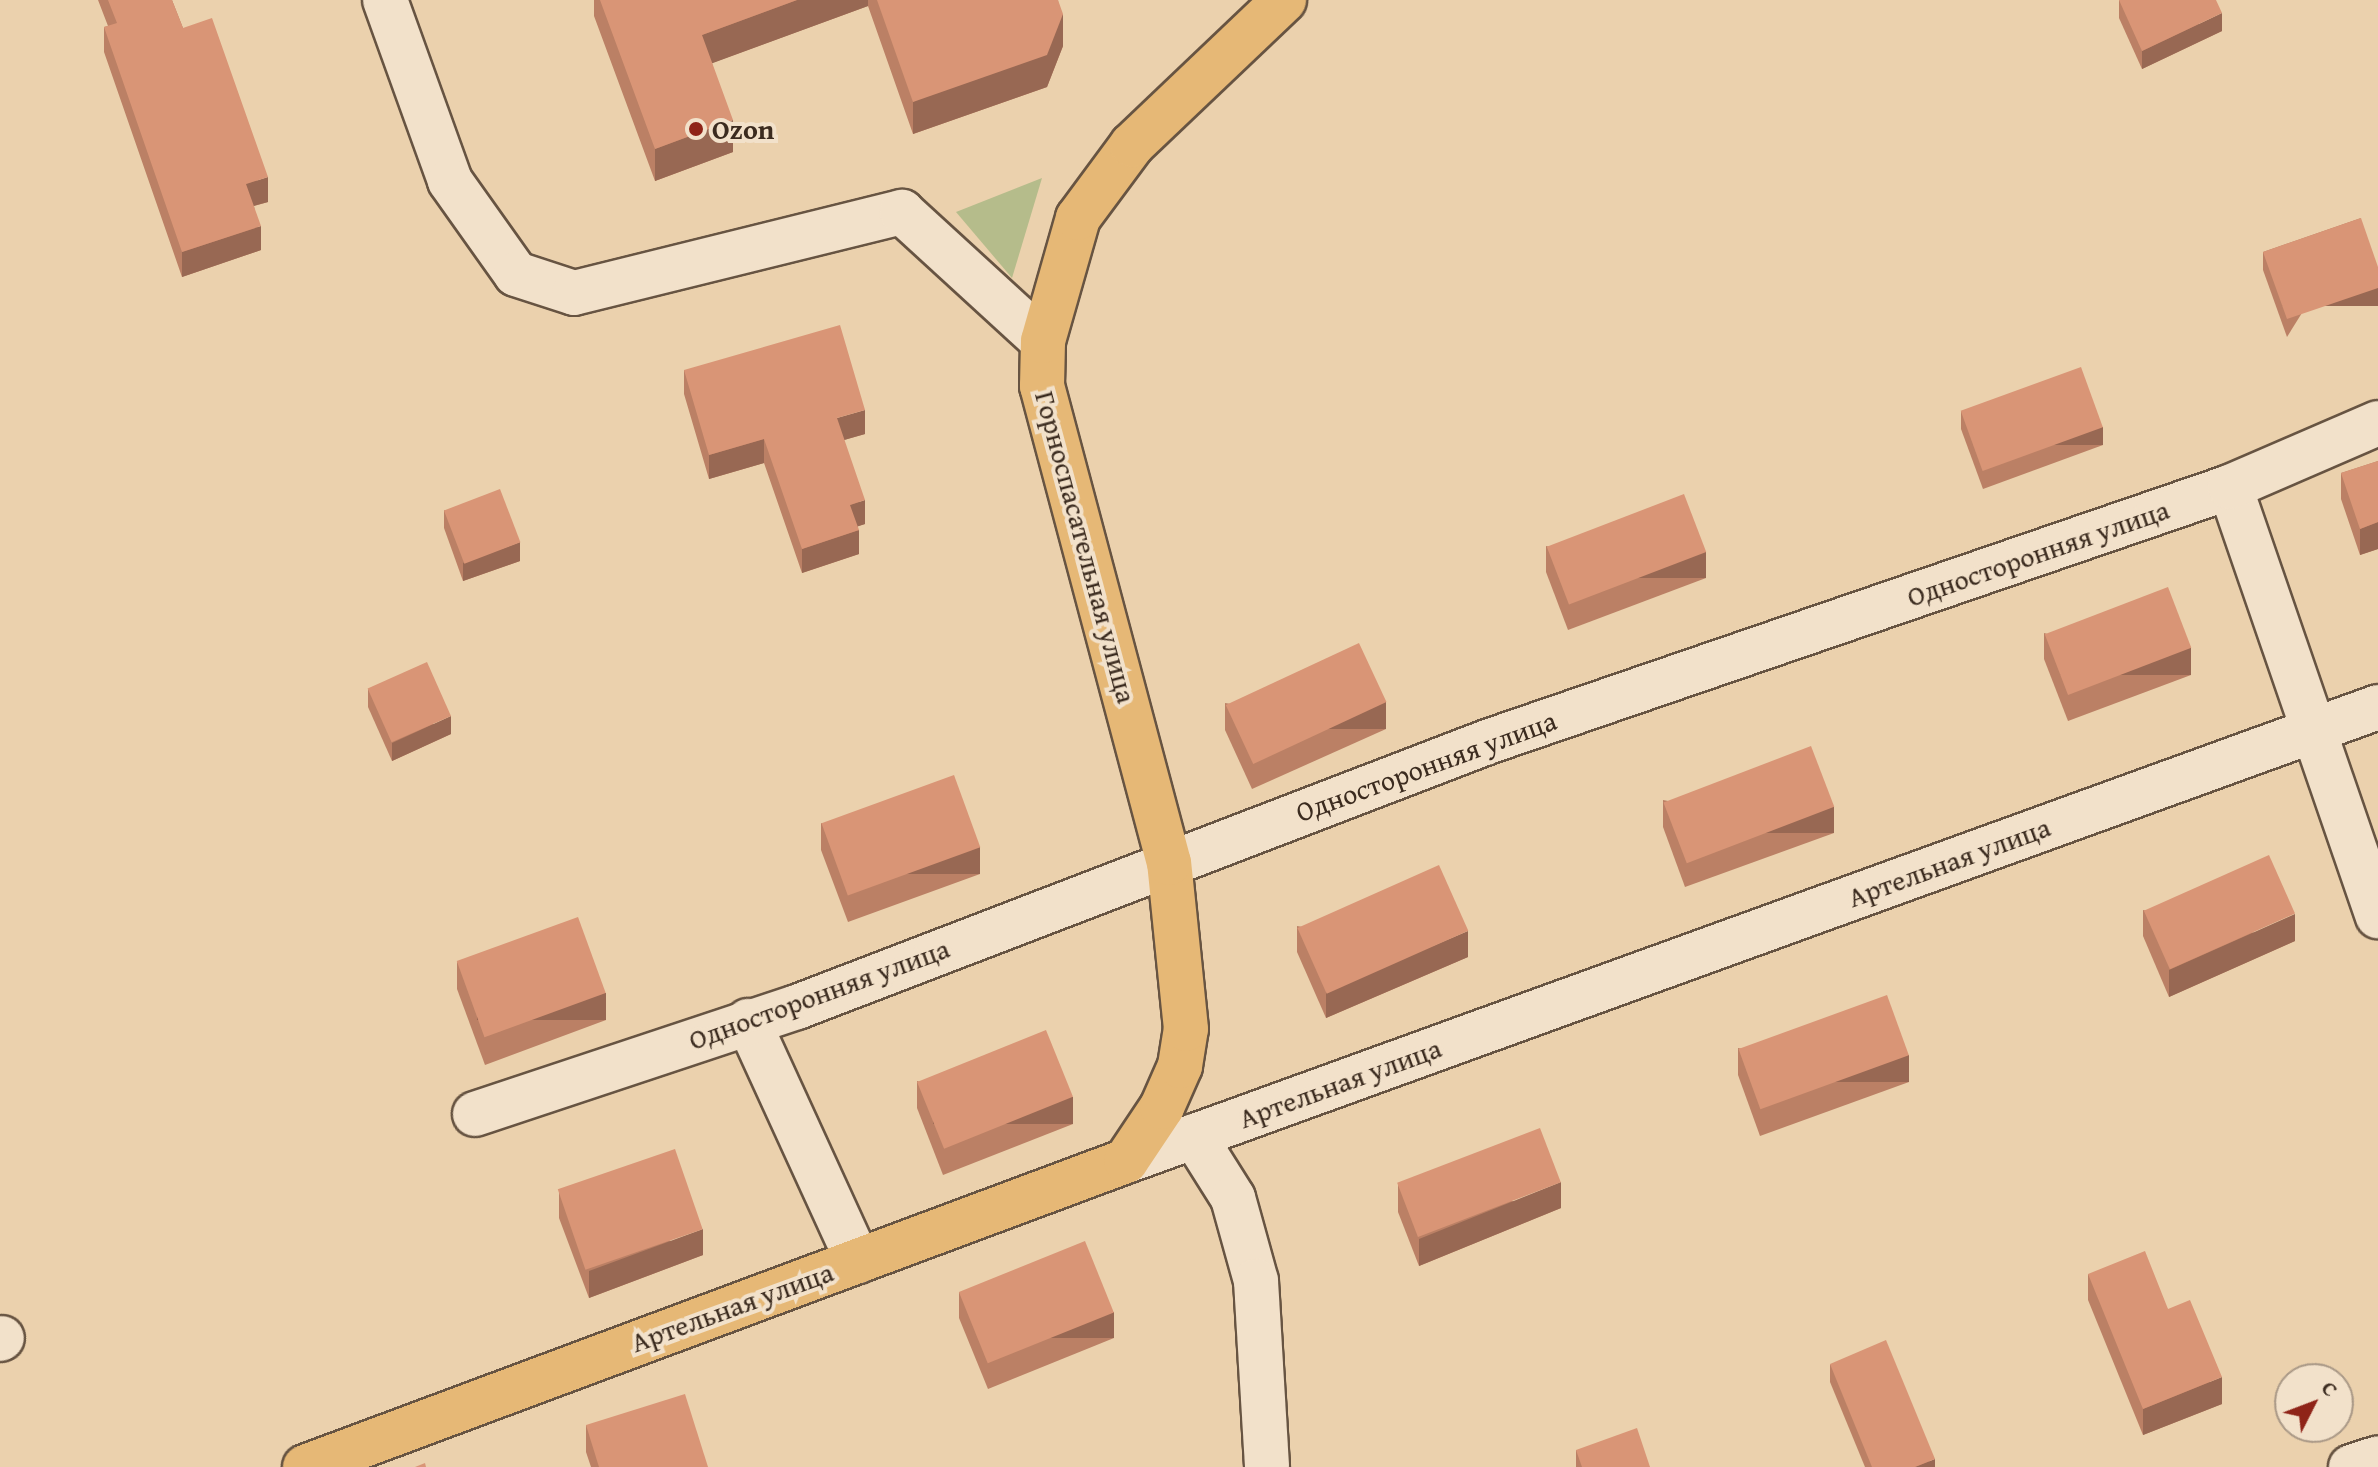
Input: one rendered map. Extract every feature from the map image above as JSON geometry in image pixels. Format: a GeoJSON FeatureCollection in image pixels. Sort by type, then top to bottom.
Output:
{"type":"FeatureCollection","features":[{"type":"Feature","properties":{"kind":"main road","name":"Горноспасательная улица"},"geometry":{"type":"LineString","coordinates":[[1126,1161],[1168,1093],[1186,1029],[1169,863],[1042,386],[1043,341],[1078,218],[1132,145],[1284,0]]}},
{"type":"Feature","properties":{"kind":"main road","name":"Артельная улица"},"geometry":{"type":"LineString","coordinates":[[305,1467],[1126,1161]]}},
{"type":"Feature","properties":{"kind":"street"},"geometry":{"type":"LineString","coordinates":[[385,0],[450,181],[516,274],[574,293],[902,212],[1043,341]]}},
{"type":"Feature","properties":{"kind":"street","name":"Односторонняя улица"},"geometry":{"type":"LineString","coordinates":[[475,1114],[748,1021],[1490,741],[2230,487],[2378,423]]}},
{"type":"Feature","properties":{"kind":"street"},"geometry":{"type":"LineString","coordinates":[[2230,487],[2378,916]]}},
{"type":"Feature","properties":{"kind":"street","name":"Артельная улица"},"geometry":{"type":"LineString","coordinates":[[1126,1161],[2378,707]]}},
{"type":"Feature","properties":{"kind":"street"},"geometry":{"type":"LineString","coordinates":[[748,1021],[858,1261]]}},
{"type":"Feature","properties":{"kind":"street"},"geometry":{"type":"LineString","coordinates":[[1194,1136],[1233,1198],[1256,1281],[1267,1467]]}},
{"type":"Feature","properties":{"kind":"street"},"geometry":{"type":"LineString","coordinates":[[2351,1467],[2378,1458]]}},
{"type":"Feature","properties":{"kind":"green space"},"geometry":{"type":"Polygon","coordinates":[[[1042,178],[1012,278],[956,212],[1042,178]]]}},
{"type":"Feature","properties":{"kind":"building"},"geometry":{"type":"Polygon","coordinates":[[[108,0],[172,0],[183,28],[212,18],[268,177],[246,184],[261,226],[182,252],[104,27],[117,23],[108,0]]]}},
{"type":"Feature","properties":{"kind":"building"},"geometry":{"type":"Polygon","coordinates":[[[600,0],[797,0],[702,35],[733,120],[655,149],[600,0]]]}},
{"type":"Feature","properties":{"kind":"building"},"geometry":{"type":"Polygon","coordinates":[[[877,0],[1058,0],[1063,14],[1047,55],[913,102],[877,0]]]}},
{"type":"Feature","properties":{"kind":"building"},"geometry":{"type":"Polygon","coordinates":[[[2119,0],[2216,0],[2222,13],[2142,51],[2119,0]]]}},
{"type":"Feature","properties":{"kind":"building"},"geometry":{"type":"Polygon","coordinates":[[[2361,218],[2378,267],[2378,288],[2287,319],[2263,252],[2361,218]]]}},
{"type":"Feature","properties":{"kind":"building"},"geometry":{"type":"Polygon","coordinates":[[[840,325],[865,410],[837,418],[865,500],[850,505],[859,530],[802,549],[764,439],[709,455],[684,370],[840,325]]]}},
{"type":"Feature","properties":{"kind":"building"},"geometry":{"type":"Polygon","coordinates":[[[2081,367],[2103,427],[1983,471],[1961,411],[2081,367]]]}},
{"type":"Feature","properties":{"kind":"building"},"geometry":{"type":"Polygon","coordinates":[[[2378,461],[2378,522],[2360,529],[2341,473],[2378,461]]]}},
{"type":"Feature","properties":{"kind":"building"},"geometry":{"type":"Polygon","coordinates":[[[500,489],[520,542],[464,564],[444,511],[500,489]]]}},
{"type":"Feature","properties":{"kind":"building"},"geometry":{"type":"Polygon","coordinates":[[[1684,494],[1706,552],[1569,605],[1547,547],[1684,494]]]}},
{"type":"Feature","properties":{"kind":"building"},"geometry":{"type":"Polygon","coordinates":[[[2168,587],[2191,648],[2068,695],[2045,634],[2168,587]]]}},
{"type":"Feature","properties":{"kind":"building"},"geometry":{"type":"Polygon","coordinates":[[[1359,643],[1386,702],[1253,764],[1226,705],[1359,643]]]}},
{"type":"Feature","properties":{"kind":"building"},"geometry":{"type":"Polygon","coordinates":[[[427,662],[451,716],[392,742],[368,688],[427,662]]]}},
{"type":"Feature","properties":{"kind":"building"},"geometry":{"type":"Polygon","coordinates":[[[1811,746],[1834,807],[1687,863],[1663,803],[1811,746]]]}},
{"type":"Feature","properties":{"kind":"building"},"geometry":{"type":"Polygon","coordinates":[[[954,775],[980,847],[848,896],[822,823],[954,775]]]}},
{"type":"Feature","properties":{"kind":"building"},"geometry":{"type":"Polygon","coordinates":[[[2269,855],[2295,913],[2170,969],[2144,911],[2269,855]]]}},
{"type":"Feature","properties":{"kind":"building"},"geometry":{"type":"Polygon","coordinates":[[[1439,865],[1468,931],[1327,994],[1297,928],[1439,865]]]}},
{"type":"Feature","properties":{"kind":"building"},"geometry":{"type":"Polygon","coordinates":[[[578,917],[606,993],[484,1037],[457,961],[578,917]]]}},
{"type":"Feature","properties":{"kind":"building"},"geometry":{"type":"Polygon","coordinates":[[[1887,995],[1909,1055],[1760,1109],[1739,1049],[1887,995]]]}},
{"type":"Feature","properties":{"kind":"building"},"geometry":{"type":"Polygon","coordinates":[[[1046,1030],[1073,1097],[944,1149],[917,1082],[1046,1030]]]}},
{"type":"Feature","properties":{"kind":"building"},"geometry":{"type":"Polygon","coordinates":[[[1540,1128],[1561,1182],[1418,1237],[1397,1183],[1540,1128]]]}},
{"type":"Feature","properties":{"kind":"building"},"geometry":{"type":"Polygon","coordinates":[[[675,1149],[703,1229],[585,1270],[558,1189],[675,1149]]]}},
{"type":"Feature","properties":{"kind":"building"},"geometry":{"type":"Polygon","coordinates":[[[1085,1241],[1114,1312],[988,1363],[959,1292],[1085,1241]]]}},
{"type":"Feature","properties":{"kind":"building"},"geometry":{"type":"Polygon","coordinates":[[[2145,1251],[2168,1309],[2190,1300],[2222,1377],[2143,1409],[2088,1274],[2145,1251]]]}},
{"type":"Feature","properties":{"kind":"building"},"geometry":{"type":"Polygon","coordinates":[[[1886,1340],[1935,1459],[1915,1467],[1872,1467],[1830,1364],[1886,1340]]]}},
{"type":"Feature","properties":{"kind":"building"},"geometry":{"type":"Polygon","coordinates":[[[685,1394],[708,1467],[599,1467],[586,1425],[685,1394]]]}},
{"type":"Feature","properties":{"kind":"building"},"geometry":{"type":"Polygon","coordinates":[[[1637,1428],[1650,1467],[1582,1467],[1576,1450],[1637,1428]]]}},
{"type":"Feature","properties":{"kind":"place","name":"Ozon"},"geometry":{"type":"Point","coordinates":[696,129]}}]}
